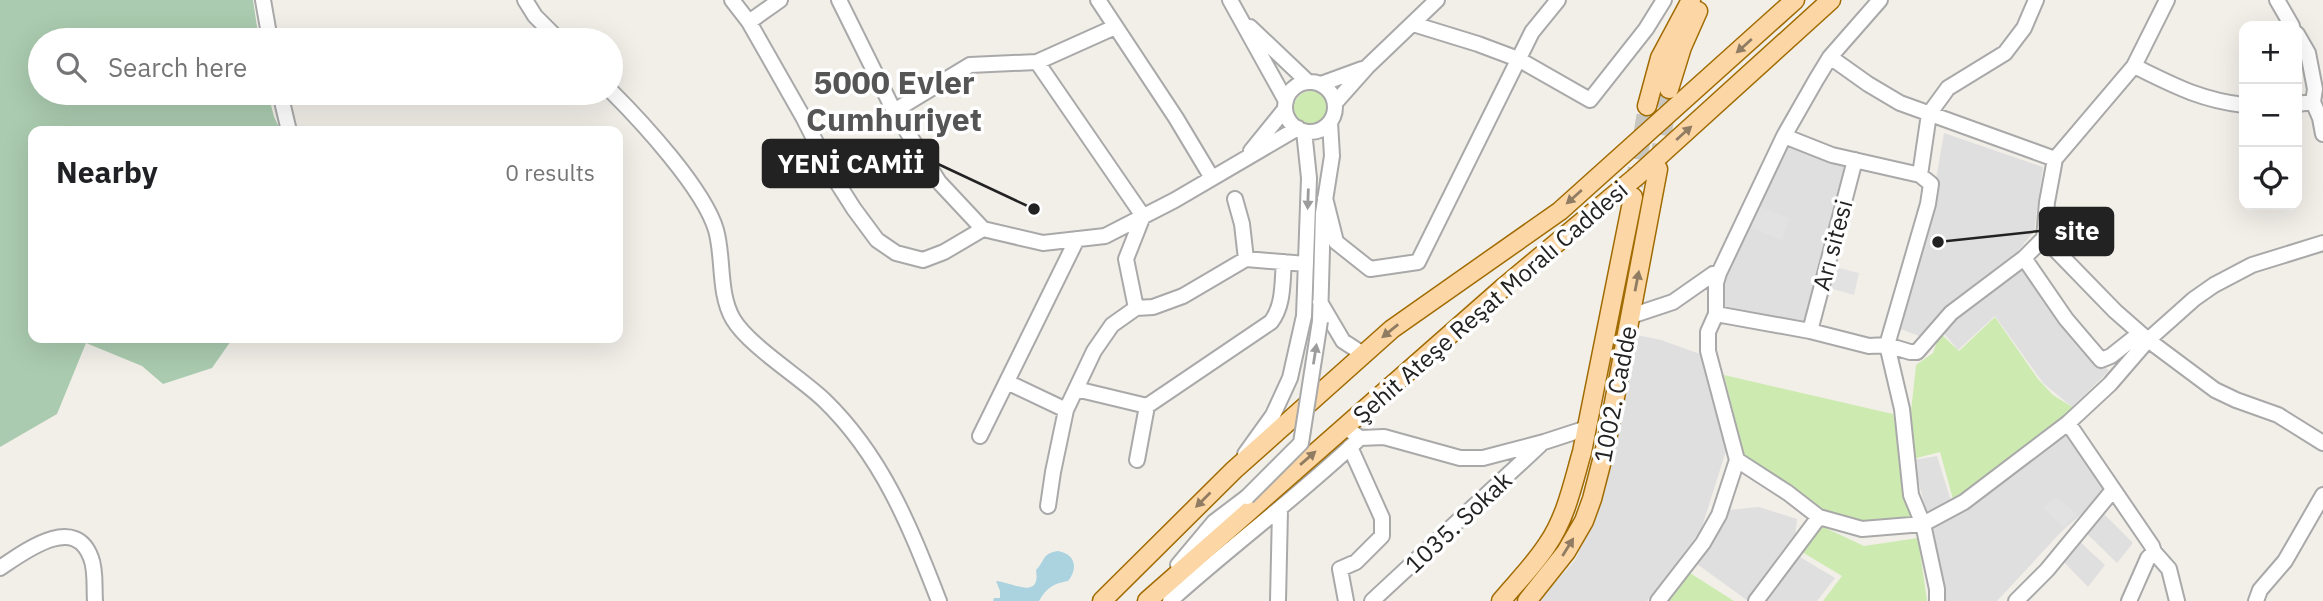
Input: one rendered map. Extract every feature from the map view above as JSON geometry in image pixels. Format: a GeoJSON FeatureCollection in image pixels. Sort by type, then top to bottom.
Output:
{"type":"FeatureCollection","features":[{"type":"Feature","properties":{"kind":"main road"},"geometry":{"type":"LineString","coordinates":[[1647,106],[1660,58],[1691,0]]}},
{"type":"Feature","properties":{"kind":"main road"},"geometry":{"type":"LineString","coordinates":[[1669,89],[1682,47],[1704,0]]}},
{"type":"Feature","properties":{"kind":"main road"},"geometry":{"type":"LineString","coordinates":[[1102,601],[1234,470],[1363,354],[1392,329],[1559,211],[1795,0]]}},
{"type":"Feature","properties":{"kind":"main road","name":"Şehit Ateşe Reşat Moralı Caddesi"},"geometry":{"type":"LineString","coordinates":[[1158,598],[1344,426],[1637,176],[1831,0]]}},
{"type":"Feature","properties":{"kind":"main road","name":"1002. Cadde"},"geometry":{"type":"LineString","coordinates":[[1527,601],[1566,552],[1584,521],[1592,499],[1631,316],[1658,169]]}},
{"type":"Feature","properties":{"kind":"main road","name":"1002. Cadde"},"geometry":{"type":"LineString","coordinates":[[1501,601],[1548,545],[1561,520],[1582,452],[1633,197]]}},
{"type":"Feature","properties":{"kind":"main road"},"geometry":{"type":"LineString","coordinates":[[1610,312],[1631,316]]}},
{"type":"Feature","properties":{"kind":"main road"},"geometry":{"type":"LineString","coordinates":[[1587,428],[1608,431]]}},
{"type":"Feature","properties":{"kind":"street"},"geometry":{"type":"LineString","coordinates":[[262,0],[268,28]]}},
{"type":"Feature","properties":{"kind":"street"},"geometry":{"type":"LineString","coordinates":[[525,0],[547,28]]}},
{"type":"Feature","properties":{"kind":"street"},"geometry":{"type":"LineString","coordinates":[[732,0],[749,23],[803,117],[833,176],[877,240],[896,253],[923,260],[944,252],[983,229]]}},
{"type":"Feature","properties":{"kind":"street"},"geometry":{"type":"LineString","coordinates":[[749,23],[780,0]]}},
{"type":"Feature","properties":{"kind":"street"},"geometry":{"type":"LineString","coordinates":[[839,0],[894,111],[939,182],[983,229],[1042,243],[1105,236],[1301,129],[1318,130],[1330,122],[1335,103],[1367,67],[1437,0]]}},
{"type":"Feature","properties":{"kind":"street"},"geometry":{"type":"LineString","coordinates":[[1098,0],[1212,178]]}},
{"type":"Feature","properties":{"kind":"street"},"geometry":{"type":"LineString","coordinates":[[1230,0],[1286,105],[1287,117],[1301,129],[1309,178],[1304,316],[1290,378],[1273,415],[1234,470]]}},
{"type":"Feature","properties":{"kind":"street"},"geometry":{"type":"LineString","coordinates":[[1325,198],[1336,242],[1370,269],[1418,262],[1532,32],[1558,0]]}},
{"type":"Feature","properties":{"kind":"street"},"geometry":{"type":"LineString","coordinates":[[1413,24],[1518,59],[1590,100],[1646,29],[1664,0]]}},
{"type":"Feature","properties":{"kind":"street"},"geometry":{"type":"LineString","coordinates":[[1658,601],[1703,543],[1719,515],[1737,460],[1708,351],[1708,332],[1716,314],[1716,283],[1719,273],[1784,136],[1830,57],[1880,0]]}},
{"type":"Feature","properties":{"kind":"street"},"geometry":{"type":"LineString","coordinates":[[1920,175],[1929,114],[1948,88],[2005,53],[2024,29],[2037,0]]}},
{"type":"Feature","properties":{"kind":"street"},"geometry":{"type":"LineString","coordinates":[[1716,314],[1917,352],[1951,313],[2024,258],[2044,238],[2055,159],[2134,66],[2167,0]]}},
{"type":"Feature","properties":{"kind":"street"},"geometry":{"type":"LineString","coordinates":[[2277,0],[2289,21]]}},
{"type":"Feature","properties":{"kind":"street"},"geometry":{"type":"LineString","coordinates":[[1241,19],[1315,83],[1328,89],[1335,103]]}},
{"type":"Feature","properties":{"kind":"street"},"geometry":{"type":"LineString","coordinates":[[894,111],[970,65],[1037,62],[1115,27]]}},
{"type":"Feature","properties":{"kind":"street"},"geometry":{"type":"LineString","coordinates":[[2302,43],[2308,53],[2323,134]]}},
{"type":"Feature","properties":{"kind":"street"},"geometry":{"type":"LineString","coordinates":[[1830,57],[1900,103],[2055,159]]}},
{"type":"Feature","properties":{"kind":"street"},"geometry":{"type":"LineString","coordinates":[[1037,62],[1143,216]]}},
{"type":"Feature","properties":{"kind":"street"},"geometry":{"type":"LineString","coordinates":[[2134,66],[2191,94],[2239,105]]}},
{"type":"Feature","properties":{"kind":"street"},"geometry":{"type":"LineString","coordinates":[[1246,158],[1286,105],[1294,88],[1367,67]]}},
{"type":"Feature","properties":{"kind":"street"},"geometry":{"type":"LineString","coordinates":[[283,105],[288,126]]}},
{"type":"Feature","properties":{"kind":"street"},"geometry":{"type":"LineString","coordinates":[[623,105],[676,165],[708,210],[716,231],[725,293],[733,318],[766,352],[825,401],[864,446],[886,477],[939,601]]}},
{"type":"Feature","properties":{"kind":"street"},"geometry":{"type":"LineString","coordinates":[[1158,598],[1214,522],[1247,497],[1301,443],[1320,321],[1325,198],[1332,156],[1330,122]]}},
{"type":"Feature","properties":{"kind":"street"},"geometry":{"type":"LineString","coordinates":[[1784,136],[1832,155],[1920,175],[1931,184],[1928,204],[1887,345],[1902,409],[1911,495],[1923,524],[1937,589],[1937,601]]}},
{"type":"Feature","properties":{"kind":"street","name":"Arı sitesi"},"geometry":{"type":"LineString","coordinates":[[1810,331],[1855,160]]}},
{"type":"Feature","properties":{"kind":"street"},"geometry":{"type":"LineString","coordinates":[[1235,199],[1242,224],[1246,259]]}},
{"type":"Feature","properties":{"kind":"street"},"geometry":{"type":"LineString","coordinates":[[1136,308],[1126,259],[1143,216]]}},
{"type":"Feature","properties":{"kind":"street"},"geometry":{"type":"LineString","coordinates":[[2044,238],[2144,337],[2215,390],[2278,415],[2323,443]]}},
{"type":"Feature","properties":{"kind":"street"},"geometry":{"type":"LineString","coordinates":[[980,436],[1077,239]]}},
{"type":"Feature","properties":{"kind":"street"},"geometry":{"type":"LineString","coordinates":[[2024,258],[2066,319],[2101,360],[2144,337],[2214,285],[2252,265],[2323,243]]}},
{"type":"Feature","properties":{"kind":"street"},"geometry":{"type":"LineString","coordinates":[[1048,506],[1066,410],[1094,351],[1112,325],[1136,308],[1153,307],[1182,296],[1246,259],[1306,264]]}},
{"type":"Feature","properties":{"kind":"street"},"geometry":{"type":"LineString","coordinates":[[1137,460],[1147,406],[1271,322],[1277,314],[1281,302],[1284,262]]}},
{"type":"Feature","properties":{"kind":"street"},"geometry":{"type":"LineString","coordinates":[[1631,316],[1673,302],[1713,274],[1719,273]]}},
{"type":"Feature","properties":{"kind":"street"},"geometry":{"type":"LineString","coordinates":[[1320,302],[1343,341],[1363,354]]}},
{"type":"Feature","properties":{"kind":"street"},"geometry":{"type":"LineString","coordinates":[[1737,460],[1819,517],[1862,529],[1923,524],[1964,502],[2068,423],[2110,384],[2144,337]]}},
{"type":"Feature","properties":{"kind":"street"},"geometry":{"type":"LineString","coordinates":[[1007,382],[1066,410]]}},
{"type":"Feature","properties":{"kind":"street"},"geometry":{"type":"LineString","coordinates":[[1076,389],[1147,406]]}},
{"type":"Feature","properties":{"kind":"street"},"geometry":{"type":"LineString","coordinates":[[2068,423],[2154,552],[2169,569],[2177,601]]}},
{"type":"Feature","properties":{"kind":"street"},"geometry":{"type":"LineString","coordinates":[[1344,426],[1355,442],[1382,518],[1382,536],[1356,562],[1340,569],[1346,601]]}},
{"type":"Feature","properties":{"kind":"street"},"geometry":{"type":"LineString","coordinates":[[1158,598],[1213,562],[1280,510],[1355,442],[1384,438],[1460,458],[1483,458],[1587,428]]}},
{"type":"Feature","properties":{"kind":"street","name":"1035. Sokak"},"geometry":{"type":"LineString","coordinates":[[1372,601],[1544,442]]}},
{"type":"Feature","properties":{"kind":"street"},"geometry":{"type":"LineString","coordinates":[[2016,601],[2047,570],[2113,490]]}},
{"type":"Feature","properties":{"kind":"street"},"geometry":{"type":"LineString","coordinates":[[2256,601],[2260,590],[2285,561],[2323,495]]}},
{"type":"Feature","properties":{"kind":"street"},"geometry":{"type":"LineString","coordinates":[[1278,601],[1280,510]]}},
{"type":"Feature","properties":{"kind":"street"},"geometry":{"type":"LineString","coordinates":[[1756,601],[1819,517]]}},
{"type":"Feature","properties":{"kind":"street"},"geometry":{"type":"LineString","coordinates":[[0,568],[49,538],[65,536],[84,544],[92,559],[95,601]]}},
{"type":"Feature","properties":{"kind":"street"},"geometry":{"type":"LineString","coordinates":[[2129,601],[2148,558],[2154,552]]}},
{"type":"Feature","properties":{"kind":"shaded area"},"geometry":{"type":"Polygon","coordinates":[[[1944,133],[2043,167],[2034,231],[2006,266],[1919,336],[1898,328],[1931,209],[1944,133]]]}},
{"type":"Feature","properties":{"kind":"shaded area"},"geometry":{"type":"Polygon","coordinates":[[[1784,136],[1855,160],[1810,331],[1716,314],[1716,283],[1784,136]]]}},
{"type":"Feature","properties":{"kind":"shaded area"},"geometry":{"type":"Polygon","coordinates":[[[1758,206],[1789,218],[1782,240],[1751,228],[1758,206]]]}},
{"type":"Feature","properties":{"kind":"shaded area"},"geometry":{"type":"Polygon","coordinates":[[[2023,264],[2075,334],[2109,371],[2072,407],[2043,383],[1995,316],[1958,350],[1942,331],[2023,264]]]}},
{"type":"Feature","properties":{"kind":"shaded area"},"geometry":{"type":"Polygon","coordinates":[[[1831,266],[1859,273],[1854,295],[1826,287],[1831,266]]]}},
{"type":"Feature","properties":{"kind":"shaded area"},"geometry":{"type":"Polygon","coordinates":[[[1637,335],[1661,340],[1700,354],[1726,451],[1701,530],[1647,601],[1539,601],[1575,560],[1593,522],[1618,402],[1637,335]]]}},
{"type":"Feature","properties":{"kind":"shaded area"},"geometry":{"type":"Polygon","coordinates":[[[2067,426],[2109,490],[2062,531],[1997,601],[1945,601],[1925,524],[2067,426]]]}},
{"type":"Feature","properties":{"kind":"shaded area"},"geometry":{"type":"Polygon","coordinates":[[[1937,456],[1952,504],[1926,511],[1913,460],[1937,456]]]}},
{"type":"Feature","properties":{"kind":"shaded area"},"geometry":{"type":"Polygon","coordinates":[[[2056,497],[2077,514],[2063,527],[2043,508],[2056,497]]]}},
{"type":"Feature","properties":{"kind":"shaded area"},"geometry":{"type":"Polygon","coordinates":[[[1759,507],[1797,519],[1795,537],[1748,601],[1697,564],[1729,510],[1759,507]]]}},
{"type":"Feature","properties":{"kind":"shaded area"},"geometry":{"type":"Polygon","coordinates":[[[2100,510],[2133,543],[2117,563],[2083,530],[2100,510]]]}},
{"type":"Feature","properties":{"kind":"shaded area"},"geometry":{"type":"Polygon","coordinates":[[[2079,541],[2105,565],[2088,587],[2062,560],[2079,541]]]}},
{"type":"Feature","properties":{"kind":"shaded area"},"geometry":{"type":"Polygon","coordinates":[[[1800,557],[1835,578],[1817,601],[1766,601],[1800,557]]]}},
{"type":"Feature","properties":{"kind":"green space"},"geometry":{"type":"Polygon","coordinates":[[[0,0],[253,0],[257,28],[28,28],[28,105],[271,105],[278,126],[28,126],[28,343],[86,343],[57,414],[0,447],[0,0]]]}},
{"type":"Feature","properties":{"kind":"green space"},"geometry":{"type":"Polygon","coordinates":[[[1311,91],[1323,96],[1328,108],[1323,120],[1311,125],[1299,120],[1294,108],[1299,96],[1311,91]]]}},
{"type":"Feature","properties":{"kind":"green space"},"geometry":{"type":"Polygon","coordinates":[[[1995,317],[2038,379],[2053,395],[2077,410],[1954,503],[1940,452],[1913,459],[1908,439],[1916,365],[1933,353],[1940,333],[1959,351],[1995,317]]]}},
{"type":"Feature","properties":{"kind":"green space"},"geometry":{"type":"Polygon","coordinates":[[[86,343],[230,343],[212,368],[163,384],[142,366],[86,343]]]}},
{"type":"Feature","properties":{"kind":"green space"},"geometry":{"type":"Polygon","coordinates":[[[1724,375],[1893,414],[1907,496],[1916,519],[1861,524],[1827,515],[1745,459],[1724,375]]]}},
{"type":"Feature","properties":{"kind":"green space"},"geometry":{"type":"Polygon","coordinates":[[[1819,525],[1864,546],[1918,538],[1927,601],[1823,601],[1842,576],[1802,552],[1819,525]]]}},
{"type":"Feature","properties":{"kind":"green space"},"geometry":{"type":"Polygon","coordinates":[[[1690,573],[1734,601],[1667,601],[1690,573]]]}},
{"type":"Feature","properties":{"kind":"water"},"geometry":{"type":"Polygon","coordinates":[[[1058,551],[1069,555],[1074,563],[1068,581],[1050,587],[1039,601],[993,601],[994,598],[1000,598],[996,581],[1030,587],[1034,585],[1036,570],[1044,558],[1058,551]]]}},
{"type":"Feature","properties":{"kind":"tunnel"},"geometry":{"type":"LineString","coordinates":[[1659,162],[1669,89]]}},
{"type":"Feature","properties":{"kind":"tunnel"},"geometry":{"type":"LineString","coordinates":[[1634,186],[1647,106]]}},
{"type":"Feature","properties":{"kind":"place","name":"YENİ CAMİİ"},"geometry":{"type":"Point","coordinates":[1034,209]}},
{"type":"Feature","properties":{"kind":"place","name":"site"},"geometry":{"type":"Point","coordinates":[1938,242]}},
{"type":"Feature","properties":{"kind":"district","name":"5000 Evler Cumhuriyet"},"geometry":{"type":"Point","coordinates":[894,100]}}]}
